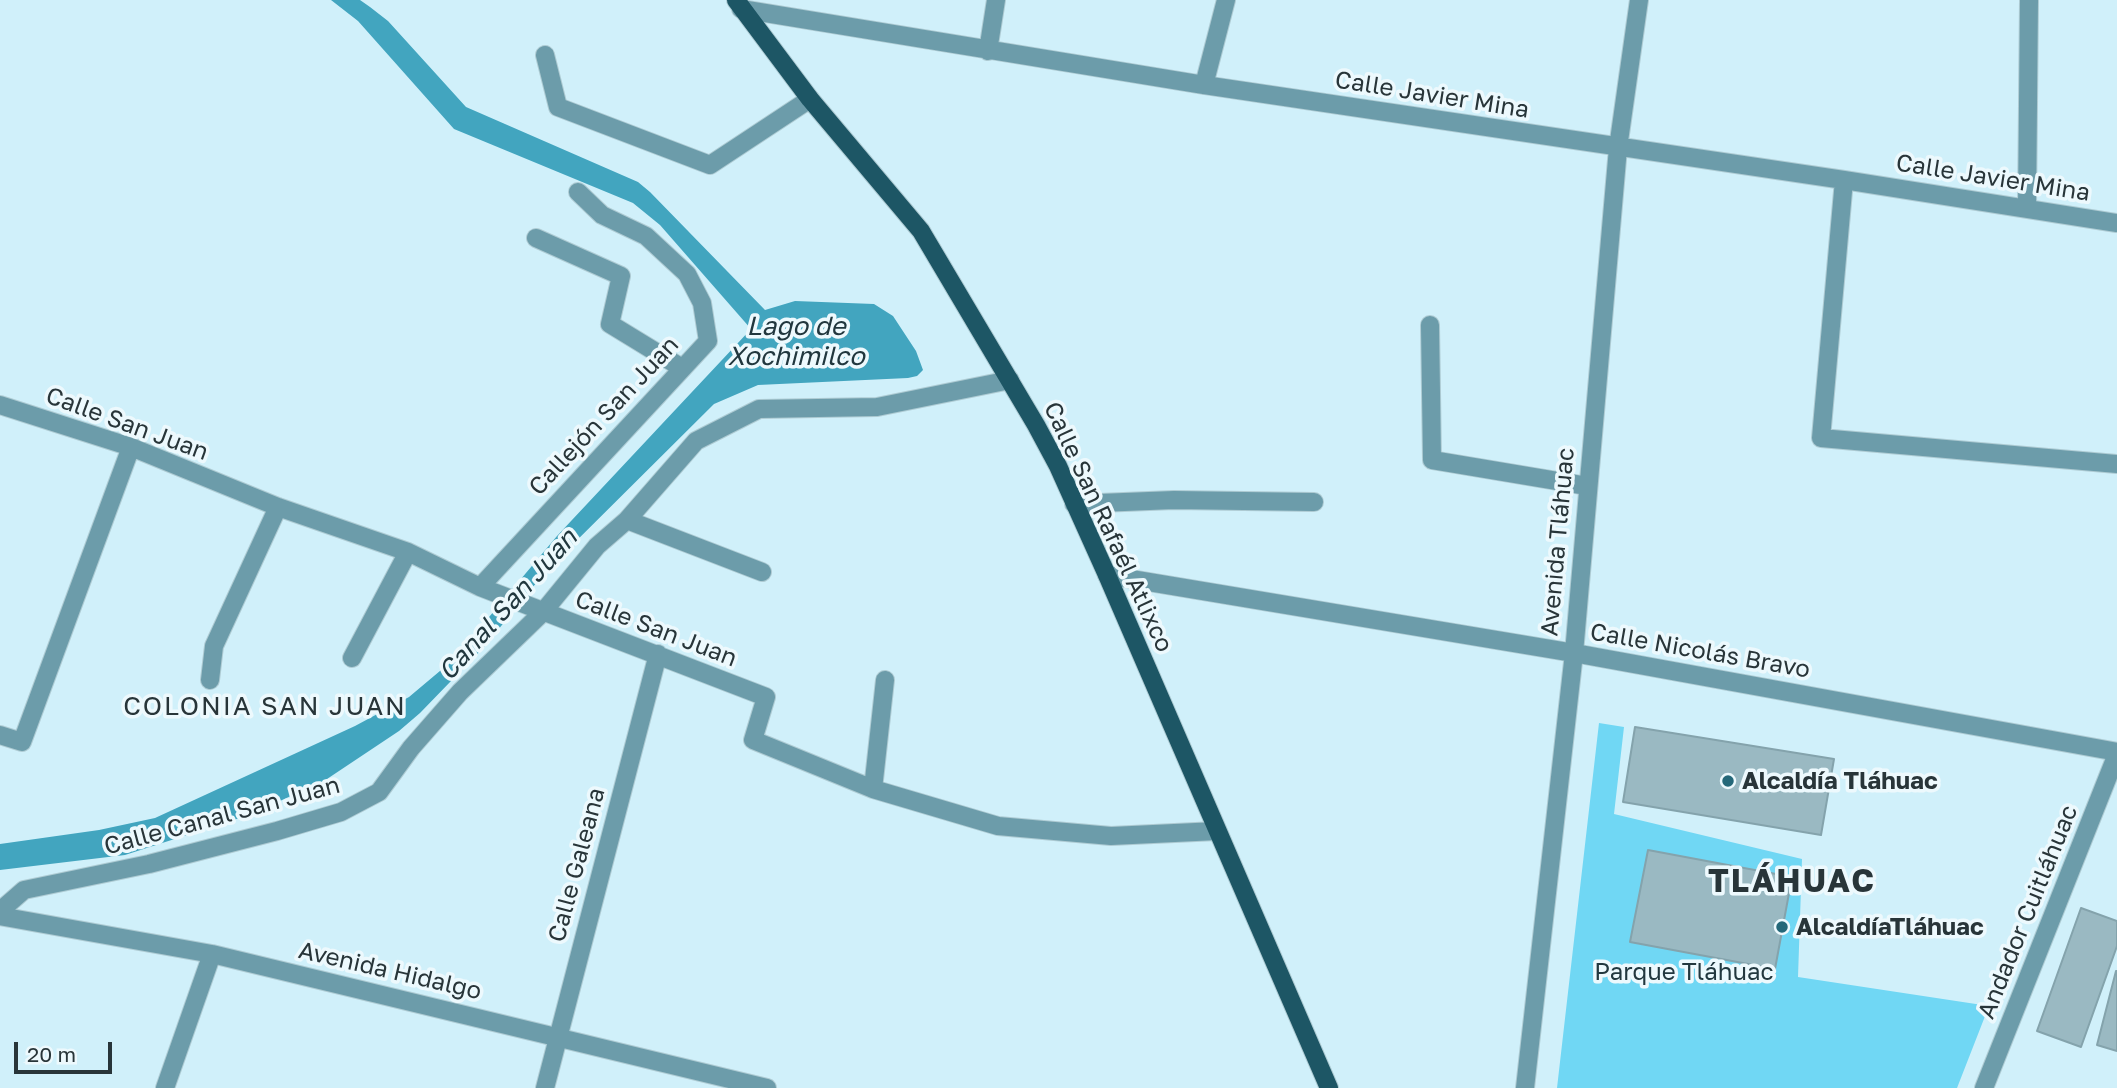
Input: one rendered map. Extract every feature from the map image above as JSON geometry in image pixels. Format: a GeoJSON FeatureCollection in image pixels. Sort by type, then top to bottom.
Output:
{"type":"FeatureCollection","features":[{"type":"Feature","properties":{"kind":"main road","name":"Calle San Rafaél Atlixco"},"geometry":{"type":"LineString","coordinates":[[738,4],[810,99],[920,231],[1010,380],[1058,466],[1329,1088]]}},
{"type":"Feature","properties":{"kind":"street"},"geometry":{"type":"LineString","coordinates":[[988,51],[996,0]]}},
{"type":"Feature","properties":{"kind":"street"},"geometry":{"type":"LineString","coordinates":[[1204,85],[1226,0]]}},
{"type":"Feature","properties":{"kind":"street","name":"Avenida Tláhuac"},"geometry":{"type":"LineString","coordinates":[[1525,1088],[1574,653],[1618,148],[1639,0]]}},
{"type":"Feature","properties":{"kind":"street"},"geometry":{"type":"LineString","coordinates":[[2027,208],[2029,0]]}},
{"type":"Feature","properties":{"kind":"street","name":"Calle Javier Mina"},"geometry":{"type":"LineString","coordinates":[[738,4],[988,51],[2117,223]]}},
{"type":"Feature","properties":{"kind":"street"},"geometry":{"type":"LineString","coordinates":[[545,55],[558,107],[710,165],[810,99]]}},
{"type":"Feature","properties":{"kind":"street"},"geometry":{"type":"LineString","coordinates":[[1844,180],[1821,438],[2117,464]]}},
{"type":"Feature","properties":{"kind":"street","name":"Callejón San Juan"},"geometry":{"type":"LineString","coordinates":[[480,587],[708,341],[702,303],[687,274],[646,236],[602,215],[578,191]]}},
{"type":"Feature","properties":{"kind":"street"},"geometry":{"type":"LineString","coordinates":[[536,238],[621,276],[610,324],[682,368]]}},
{"type":"Feature","properties":{"kind":"street"},"geometry":{"type":"LineString","coordinates":[[1430,325],[1432,460],[1587,486]]}},
{"type":"Feature","properties":{"kind":"street","name":"Calle Canal San Juan"},"geometry":{"type":"LineString","coordinates":[[0,914],[24,890],[149,864],[277,831],[341,812],[379,792],[411,748],[460,692],[543,612],[597,546],[627,520],[696,441],[759,409],[877,407],[1010,380]]}},
{"type":"Feature","properties":{"kind":"street","name":"Calle San Juan"},"geometry":{"type":"LineString","coordinates":[[0,405],[131,447],[278,507],[408,552],[480,587],[766,697],[752,740],[873,789],[998,826],[1111,836],[1217,831]]}},
{"type":"Feature","properties":{"kind":"street"},"geometry":{"type":"LineString","coordinates":[[0,736],[22,742],[131,447]]}},
{"type":"Feature","properties":{"kind":"street"},"geometry":{"type":"LineString","coordinates":[[1074,505],[1174,500],[1314,502]]}},
{"type":"Feature","properties":{"kind":"street"},"geometry":{"type":"LineString","coordinates":[[210,680],[214,646],[278,507]]}},
{"type":"Feature","properties":{"kind":"street"},"geometry":{"type":"LineString","coordinates":[[627,520],[762,572]]}},
{"type":"Feature","properties":{"kind":"street"},"geometry":{"type":"LineString","coordinates":[[352,658],[408,552]]}},
{"type":"Feature","properties":{"kind":"street","name":"Calle Nicolás Bravo"},"geometry":{"type":"LineString","coordinates":[[1107,575],[1574,653],[2117,753]]}},
{"type":"Feature","properties":{"kind":"street","name":"Calle Galeana"},"geometry":{"type":"LineString","coordinates":[[545,1088],[657,654]]}},
{"type":"Feature","properties":{"kind":"street"},"geometry":{"type":"LineString","coordinates":[[873,789],[885,680]]}},
{"type":"Feature","properties":{"kind":"street","name":"Andador Cuitláhuac"},"geometry":{"type":"LineString","coordinates":[[1984,1088],[2117,753]]}},
{"type":"Feature","properties":{"kind":"street","name":"Avenida Hidalgo"},"geometry":{"type":"LineString","coordinates":[[0,914],[212,954],[766,1088]]}},
{"type":"Feature","properties":{"kind":"street"},"geometry":{"type":"LineString","coordinates":[[165,1088],[212,954]]}},
{"type":"Feature","properties":{"kind":"green space","name":"Parque Tláhuac"},"geometry":{"type":"Polygon","coordinates":[[[1599,723],[1624,727],[1614,814],[1802,859],[1798,977],[1989,1006],[1957,1088],[1557,1088],[1599,723]]]}},
{"type":"Feature","properties":{"kind":"water","name":"Lago de Xochimilco"},"geometry":{"type":"Polygon","coordinates":[[[331,0],[360,0],[388,21],[466,107],[638,182],[765,310],[795,301],[874,304],[893,316],[916,351],[923,370],[917,376],[908,378],[758,385],[714,404],[546,571],[484,647],[420,713],[399,731],[324,781],[249,815],[125,855],[0,870],[0,844],[99,830],[155,818],[355,726],[409,697],[453,660],[557,536],[751,329],[660,225],[633,203],[454,129],[358,21],[331,0]]]}},
{"type":"Feature","properties":{"kind":"building","name":"Alcaldía Tláhuac"},"geometry":{"type":"Polygon","coordinates":[[[1635,727],[1834,759],[1821,835],[1623,802],[1635,727]]]}},
{"type":"Feature","properties":{"kind":"building"},"geometry":{"type":"Polygon","coordinates":[[[1648,850],[1792,877],[1775,969],[1630,942],[1648,850]]]}},
{"type":"Feature","properties":{"kind":"building"},"geometry":{"type":"Polygon","coordinates":[[[2081,908],[2117,921],[2117,946],[2081,1047],[2037,1031],[2081,908]]]}},
{"type":"Feature","properties":{"kind":"building"},"geometry":{"type":"Polygon","coordinates":[[[2117,971],[2117,1051],[2097,1045],[2117,971]]]}},
{"type":"Feature","properties":{"kind":"place","name":"Alcaldía Tláhuac"},"geometry":{"type":"Point","coordinates":[1728,781]}},
{"type":"Feature","properties":{"kind":"place","name":"AlcaldíaTláhuac"},"geometry":{"type":"Point","coordinates":[1782,927]}},
{"type":"Feature","properties":{"kind":"district","name":"COLONIA SAN JUAN"},"geometry":{"type":"Point","coordinates":[265,707]}},
{"type":"Feature","properties":{"kind":"district","name":"TLÁHUAC"},"geometry":{"type":"Point","coordinates":[1792,882]}},
{"type":"Feature","properties":{"kind":"water label","name":"Canal San Juan"},"geometry":{"type":"Point","coordinates":[508,605]}}]}
